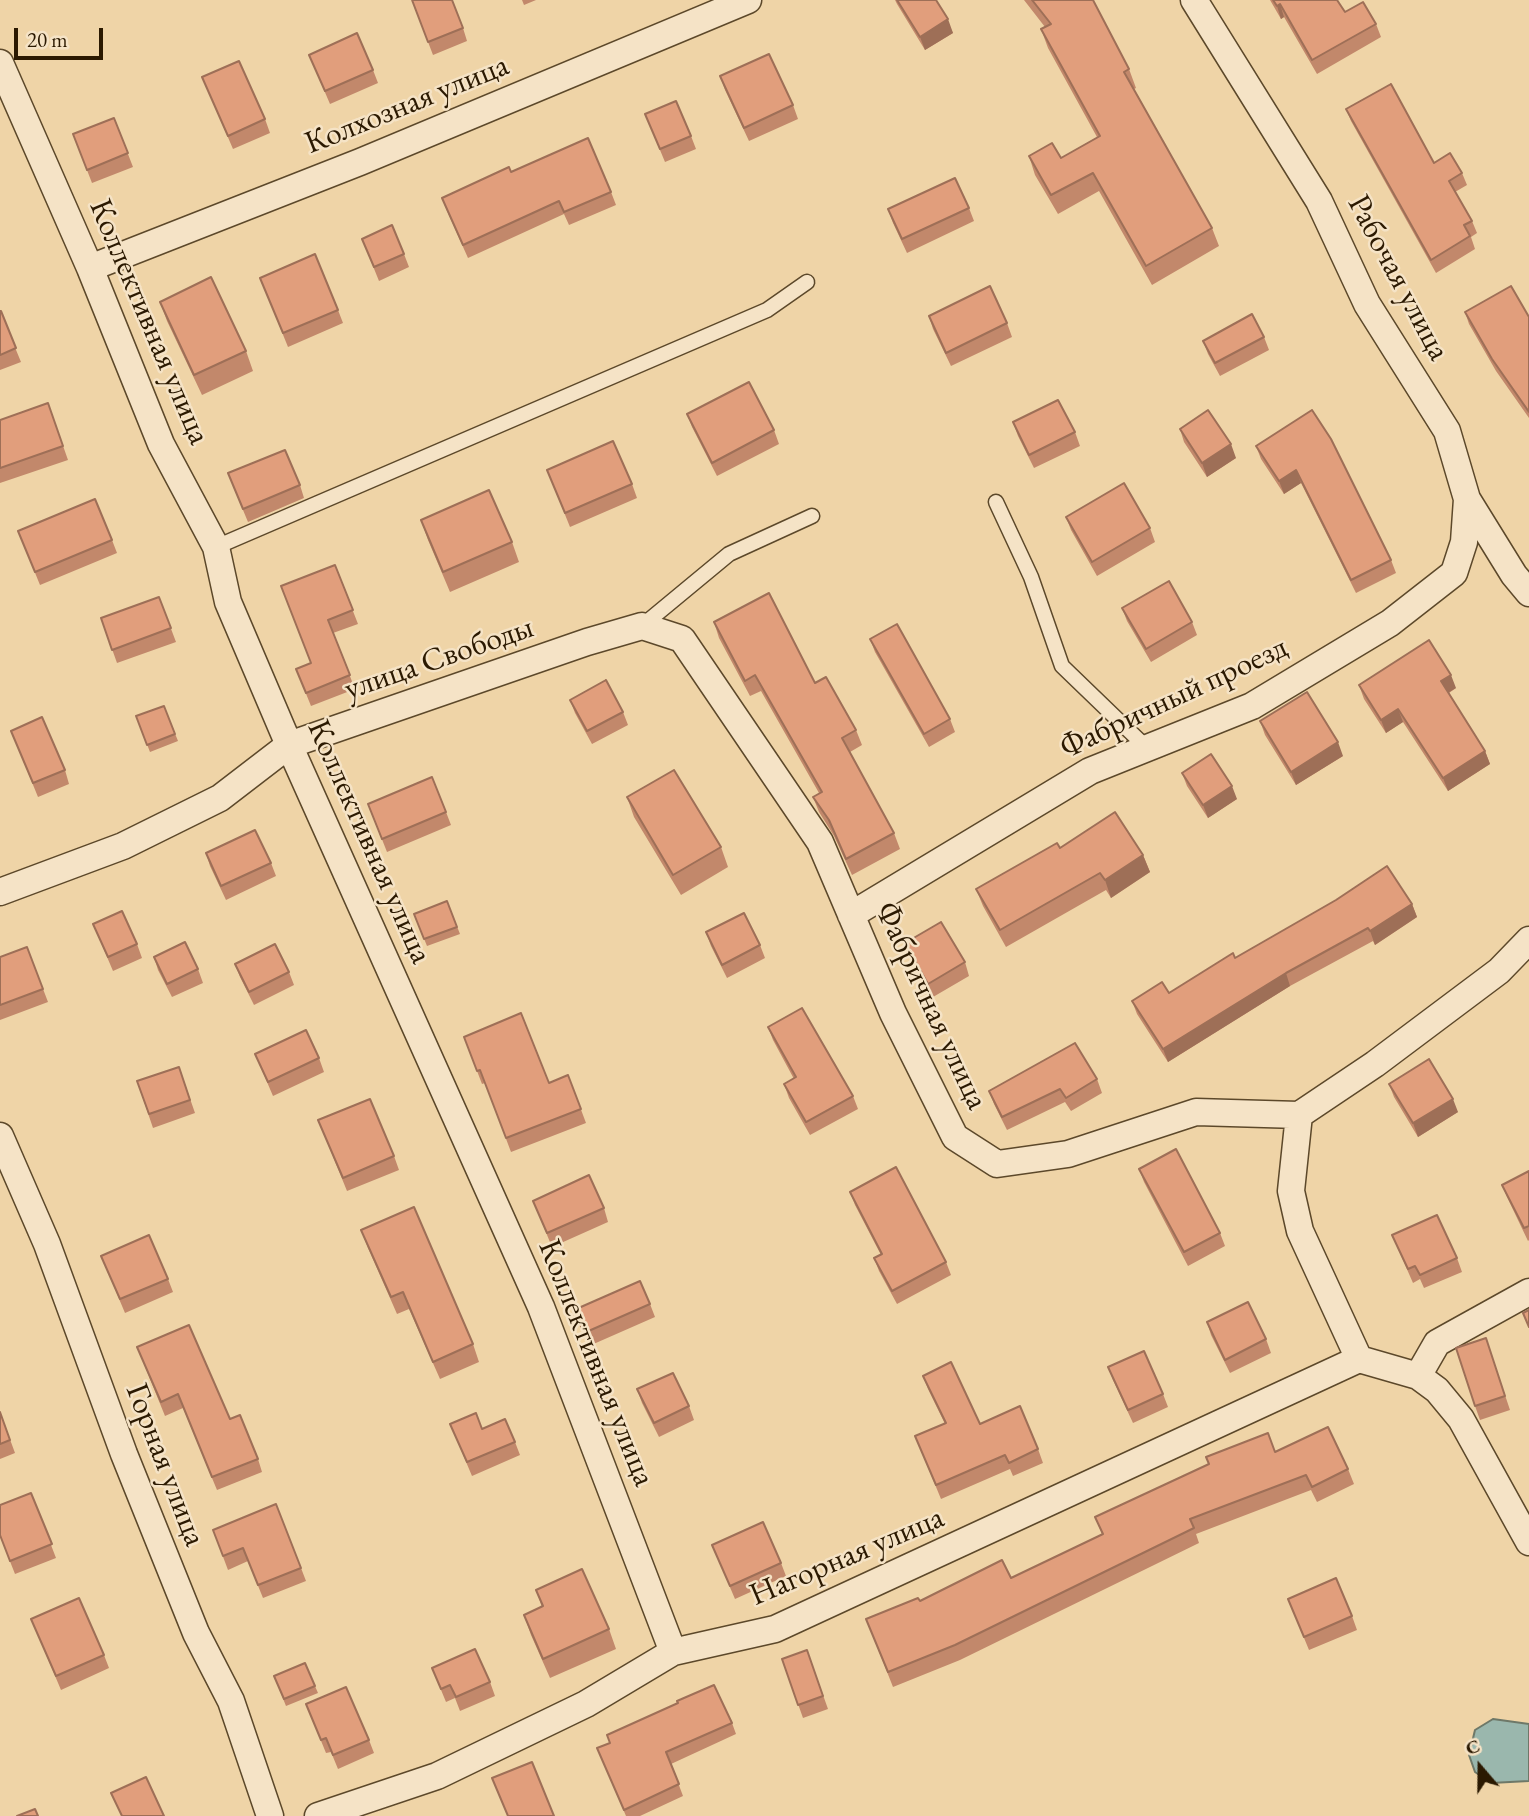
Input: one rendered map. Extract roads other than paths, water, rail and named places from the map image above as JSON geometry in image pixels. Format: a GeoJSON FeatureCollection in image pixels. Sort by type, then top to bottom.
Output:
{"type":"FeatureCollection","features":[{"type":"Feature","properties":{"kind":"street","name":"Колхозная улица"},"geometry":{"type":"LineString","coordinates":[[90,268],[360,162],[748,0]]}},
{"type":"Feature","properties":{"kind":"street","name":"Рабочая улица"},"geometry":{"type":"LineString","coordinates":[[1194,0],[1319,201],[1367,304],[1447,431],[1467,499],[1514,575],[1529,593]]}},
{"type":"Feature","properties":{"kind":"street","name":"Коллективная улица"},"geometry":{"type":"LineString","coordinates":[[0,63],[90,268],[161,444],[216,547],[228,602],[289,745],[541,1307],[673,1652]]}},
{"type":"Feature","properties":{"kind":"street","name":"Фабричный проезд"},"geometry":{"type":"LineString","coordinates":[[851,915],[1090,771],[1252,705],[1391,623],[1454,573],[1464,542],[1467,499]]}},
{"type":"Feature","properties":{"kind":"street","name":"улица Свободы"},"geometry":{"type":"LineString","coordinates":[[0,892],[123,846],[220,798],[289,745],[587,642],[642,626]]}},
{"type":"Feature","properties":{"kind":"street","name":"Фабричная улица"},"geometry":{"type":"LineString","coordinates":[[642,626],[682,639],[820,842],[893,1013],[955,1137],[997,1164],[1068,1154],[1196,1112],[1299,1115]]}},
{"type":"Feature","properties":{"kind":"street"},"geometry":{"type":"LineString","coordinates":[[1529,940],[1499,971],[1375,1065],[1299,1115],[1291,1191],[1300,1231],[1359,1359],[1418,1376],[1437,1390],[1461,1419],[1529,1542]]}},
{"type":"Feature","properties":{"kind":"street","name":"Горная улица"},"geometry":{"type":"LineString","coordinates":[[0,1136],[47,1244],[124,1454],[196,1633],[231,1701],[270,1816]]}},
{"type":"Feature","properties":{"kind":"street"},"geometry":{"type":"LineString","coordinates":[[1418,1376],[1437,1343],[1529,1292]]}},
{"type":"Feature","properties":{"kind":"street","name":"Нагорная улица"},"geometry":{"type":"LineString","coordinates":[[318,1816],[437,1776],[586,1704],[673,1652],[775,1629],[1359,1359]]}},
{"type":"Feature","properties":{"kind":"lane"},"geometry":{"type":"LineString","coordinates":[[216,547],[767,310],[807,282]]}},
{"type":"Feature","properties":{"kind":"lane"},"geometry":{"type":"LineString","coordinates":[[996,502],[1031,577],[1062,666],[1147,748]]}},
{"type":"Feature","properties":{"kind":"lane"},"geometry":{"type":"LineString","coordinates":[[642,626],[729,554],[812,516]]}},
{"type":"Feature","properties":{"kind":"water"},"geometry":{"type":"Polygon","coordinates":[[[1493,1719],[1529,1724],[1529,1781],[1491,1783],[1475,1772],[1469,1755],[1475,1730],[1493,1719]]]}}]}
